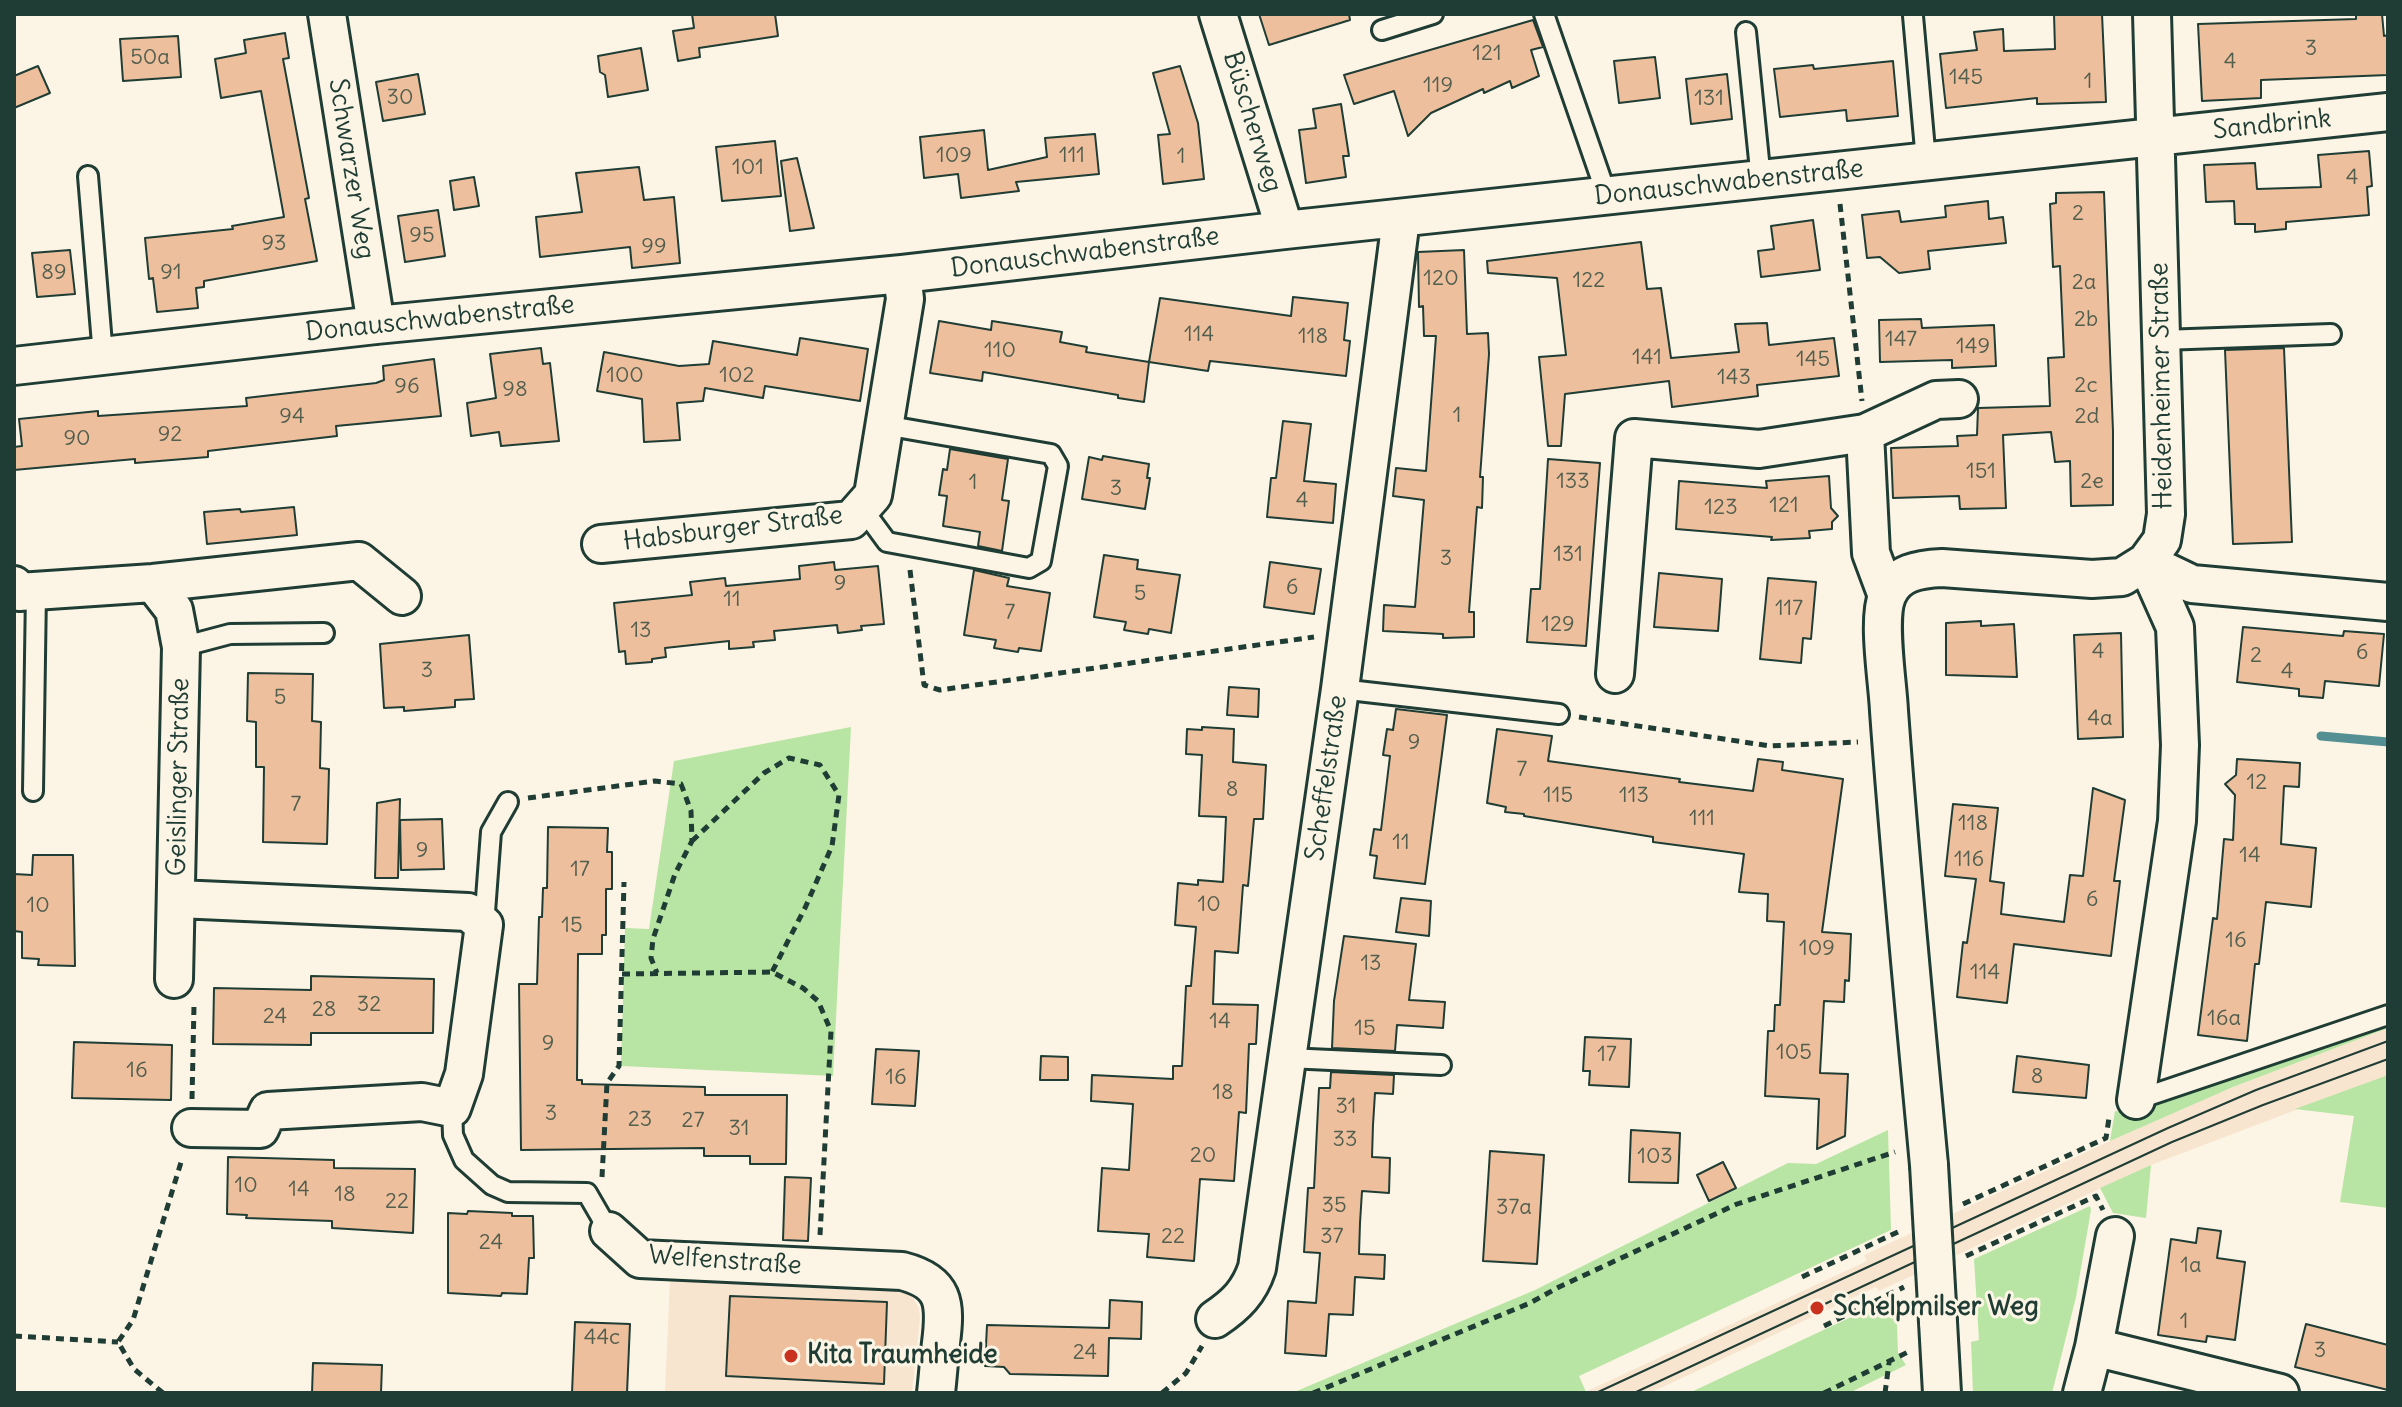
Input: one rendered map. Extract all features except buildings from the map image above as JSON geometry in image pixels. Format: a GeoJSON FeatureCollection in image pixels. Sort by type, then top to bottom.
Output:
{"type":"FeatureCollection","features":[{"type":"Feature","properties":{"kind":"street","name":"Schwarzer Weg"},"geometry":{"type":"LineString","coordinates":[[327,14],[376,325]]}},
{"type":"Feature","properties":{"kind":"street","name":"Büscherweg"},"geometry":{"type":"LineString","coordinates":[[1218,14],[1285,230]]}},
{"type":"Feature","properties":{"kind":"street","name":"Heidenheimer Straße"},"geometry":{"type":"LineString","coordinates":[[2146,562],[2162,540],[2166,514],[2152,14]]}},
{"type":"Feature","properties":{"kind":"street","name":"Sandbrink"},"geometry":{"type":"LineString","coordinates":[[2156,137],[2388,112]]}},
{"type":"Feature","properties":{"kind":"street","name":"Donauschwabenstraße"},"geometry":{"type":"LineString","coordinates":[[14,366],[376,325],[902,274],[2156,137]]}},
{"type":"Feature","properties":{"kind":"street","name":"Scheffelstraße"},"geometry":{"type":"LineString","coordinates":[[1215,1319],[1238,1303],[1251,1287],[1257,1268],[1340,689],[1401,219]]}},
{"type":"Feature","properties":{"kind":"street","name":"Habsburger Straße"},"geometry":{"type":"LineString","coordinates":[[601,544],[851,520],[873,495],[905,299],[902,274]]}},
{"type":"Feature","properties":{"kind":"street"},"geometry":{"type":"LineString","coordinates":[[1615,674],[1634,438],[1759,449],[1865,433],[1936,400],[1959,399]]}},
{"type":"Feature","properties":{"kind":"street"},"geometry":{"type":"LineString","coordinates":[[1865,433],[1871,553],[1887,596]]}},
{"type":"Feature","properties":{"kind":"street"},"geometry":{"type":"LineString","coordinates":[[25,588],[153,583],[359,561],[402,596]]}},
{"type":"Feature","properties":{"kind":"street"},"geometry":{"type":"LineString","coordinates":[[1942,1393],[1928,1154],[1891,740],[1883,622],[1887,596],[1899,578],[1917,569],[1942,568],[2092,579],[2122,577],[2146,562]]}},
{"type":"Feature","properties":{"kind":"street"},"geometry":{"type":"LineString","coordinates":[[2146,562],[2192,584],[2388,602]]}},
{"type":"Feature","properties":{"kind":"street"},"geometry":{"type":"LineString","coordinates":[[2136,1100],[2177,821],[2180,745],[2175,627],[2146,562]]}},
{"type":"Feature","properties":{"kind":"street","name":"Geislinger Straße"},"geometry":{"type":"LineString","coordinates":[[153,583],[174,610],[181,647],[174,979]]}},
{"type":"Feature","properties":{"kind":"street"},"geometry":{"type":"LineString","coordinates":[[178,899],[468,912],[484,925],[464,1074],[452,1108],[422,1102],[268,1111],[260,1129],[191,1128]]}},
{"type":"Feature","properties":{"kind":"street","name":"Welfenstraße"},"geometry":{"type":"LineString","coordinates":[[609,1231],[640,1259],[902,1271],[920,1276],[934,1286],[943,1302],[936,1393]]}},
{"type":"Feature","properties":{"kind":"street"},"geometry":{"type":"LineString","coordinates":[[2082,1393],[2115,1236]]}},
{"type":"Feature","properties":{"kind":"street"},"geometry":{"type":"LineString","coordinates":[[2094,1347],[2280,1393]]}},
{"type":"Feature","properties":{"kind":"lane"},"geometry":{"type":"LineString","coordinates":[[1382,30],[1433,14]]}},
{"type":"Feature","properties":{"kind":"lane"},"geometry":{"type":"LineString","coordinates":[[1544,14],[1607,196]]}},
{"type":"Feature","properties":{"kind":"lane"},"geometry":{"type":"LineString","coordinates":[[1913,16],[1926,161]]}},
{"type":"Feature","properties":{"kind":"lane"},"geometry":{"type":"LineString","coordinates":[[1746,32],[1761,180]]}},
{"type":"Feature","properties":{"kind":"lane"},"geometry":{"type":"LineString","coordinates":[[88,176],[103,356]]}},
{"type":"Feature","properties":{"kind":"lane"},"geometry":{"type":"LineString","coordinates":[[2162,340],[2331,334]]}},
{"type":"Feature","properties":{"kind":"lane"},"geometry":{"type":"LineString","coordinates":[[862,508],[887,542],[1029,568],[1041,561],[1058,466],[1051,454],[884,425]]}},
{"type":"Feature","properties":{"kind":"lane"},"geometry":{"type":"LineString","coordinates":[[25,588],[33,791]]}},
{"type":"Feature","properties":{"kind":"lane"},"geometry":{"type":"LineString","coordinates":[[181,647],[230,634],[324,633]]}},
{"type":"Feature","properties":{"kind":"lane"},"geometry":{"type":"LineString","coordinates":[[1340,689],[1559,714]]}},
{"type":"Feature","properties":{"kind":"lane"},"geometry":{"type":"LineString","coordinates":[[484,925],[491,832],[508,802]]}},
{"type":"Feature","properties":{"kind":"lane"},"geometry":{"type":"LineString","coordinates":[[2136,1100],[2388,1015]]}},
{"type":"Feature","properties":{"kind":"lane"},"geometry":{"type":"LineString","coordinates":[[1287,1058],[1441,1065]]}},
{"type":"Feature","properties":{"kind":"lane"},"geometry":{"type":"LineString","coordinates":[[452,1108],[453,1135],[464,1160],[492,1185],[508,1192],[587,1193]]}},
{"type":"Feature","properties":{"kind":"lane","name":"Welfenstraße"},"geometry":{"type":"LineString","coordinates":[[587,1193],[609,1231]]}},
{"type":"Feature","properties":{"kind":"path"},"geometry":{"type":"LineString","coordinates":[[1836,171],[1865,433]]}},
{"type":"Feature","properties":{"kind":"path"},"geometry":{"type":"LineString","coordinates":[[907,546],[924,685],[940,690],[1239,647],[1346,635]]}},
{"type":"Feature","properties":{"kind":"path"},"geometry":{"type":"LineString","coordinates":[[1559,714],[1770,746],[1891,740]]}},
{"type":"Feature","properties":{"kind":"path"},"geometry":{"type":"LineString","coordinates":[[657,973],[651,958],[653,939],[675,874],[692,841],[764,773],[789,758],[820,765],[839,795],[832,846],[772,972]]}},
{"type":"Feature","properties":{"kind":"path"},"geometry":{"type":"LineString","coordinates":[[508,802],[655,781],[681,784],[691,811],[692,841]]}},
{"type":"Feature","properties":{"kind":"path"},"geometry":{"type":"LineString","coordinates":[[587,1193],[602,1180],[607,1083],[619,1066],[624,882]]}},
{"type":"Feature","properties":{"kind":"path"},"geometry":{"type":"LineString","coordinates":[[622,974],[772,972],[803,988],[818,1001],[831,1031],[818,1268]]}},
{"type":"Feature","properties":{"kind":"path"},"geometry":{"type":"LineString","coordinates":[[118,1342],[133,1320],[191,1128],[194,992],[174,979]]}},
{"type":"Feature","properties":{"kind":"path"},"geometry":{"type":"LineString","coordinates":[[1965,1203],[2106,1138],[2111,1109],[2136,1100]]}},
{"type":"Feature","properties":{"kind":"path"},"geometry":{"type":"LineString","coordinates":[[1313,1393],[1530,1303],[1737,1204],[1928,1154]]}},
{"type":"Feature","properties":{"kind":"path"},"geometry":{"type":"LineString","coordinates":[[1968,1255],[2096,1196],[2115,1236]]}},
{"type":"Feature","properties":{"kind":"path"},"geometry":{"type":"LineString","coordinates":[[1802,1277],[1900,1230]]}},
{"type":"Feature","properties":{"kind":"path"},"geometry":{"type":"LineString","coordinates":[[1824,1326],[1903,1288]]}},
{"type":"Feature","properties":{"kind":"path"},"geometry":{"type":"LineString","coordinates":[[1162,1393],[1186,1373],[1215,1319]]}},
{"type":"Feature","properties":{"kind":"path"},"geometry":{"type":"LineString","coordinates":[[1824,1393],[1889,1362],[1939,1329]]}},
{"type":"Feature","properties":{"kind":"path"},"geometry":{"type":"LineString","coordinates":[[14,1336],[118,1342]]}},
{"type":"Feature","properties":{"kind":"path"},"geometry":{"type":"LineString","coordinates":[[118,1342],[134,1369],[163,1393]]}},
{"type":"Feature","properties":{"kind":"path"},"geometry":{"type":"LineString","coordinates":[[1885,1393],[1889,1362]]}},
{"type":"Feature","properties":{"kind":"shaded area"},"geometry":{"type":"Polygon","coordinates":[[[2388,1028],[2388,1075],[2151,1165],[1879,1291],[1876,1287],[1650,1393],[1583,1393],[1867,1261],[1864,1255],[2110,1141],[2233,1087],[2388,1028]]]}},
{"type":"Feature","properties":{"kind":"shaded area","name":"Kita Traumheide"},"geometry":{"type":"Polygon","coordinates":[[[670,1279],[904,1291],[919,1308],[920,1319],[912,1393],[665,1393],[670,1279]]]}},
{"type":"Feature","properties":{"kind":"green space"},"geometry":{"type":"Polygon","coordinates":[[[851,727],[833,1076],[621,1066],[625,928],[649,929],[674,761],[851,727]]]}},
{"type":"Feature","properties":{"kind":"green space"},"geometry":{"type":"Polygon","coordinates":[[[2388,1023],[2388,1028],[2233,1087],[2110,1141],[2115,1111],[2150,1114],[2153,1104],[2388,1023]]]}},
{"type":"Feature","properties":{"kind":"green space"},"geometry":{"type":"Polygon","coordinates":[[[2388,1075],[2388,1208],[2340,1202],[2354,1116],[2295,1109],[2388,1075]]]}},
{"type":"Feature","properties":{"kind":"green space"},"geometry":{"type":"Polygon","coordinates":[[[1888,1130],[1891,1230],[1579,1376],[1586,1392],[1292,1393],[1535,1290],[1788,1163],[1816,1164],[1888,1130]]]}},
{"type":"Feature","properties":{"kind":"green space"},"geometry":{"type":"Polygon","coordinates":[[[2151,1165],[2146,1218],[2113,1213],[2100,1188],[2151,1165]]]}},
{"type":"Feature","properties":{"kind":"green space"},"geometry":{"type":"Polygon","coordinates":[[[2090,1206],[2076,1297],[2052,1393],[1973,1393],[1971,1342],[1979,1340],[1974,1259],[2090,1206]]]}},
{"type":"Feature","properties":{"kind":"green space"},"geometry":{"type":"Polygon","coordinates":[[[1896,1296],[1898,1353],[1906,1365],[1849,1393],[1689,1393],[1896,1296]]]}},
{"type":"Feature","properties":{"kind":"waterway"},"geometry":{"type":"LineString","coordinates":[[2321,736],[2388,742]]}},
{"type":"Feature","properties":{"kind":"tram line"},"geometry":{"type":"LineString","coordinates":[[1596,1393],[2168,1128],[2256,1090],[2388,1041]]}},
{"type":"Feature","properties":{"kind":"tram line"},"geometry":{"type":"LineString","coordinates":[[1634,1393],[2172,1142],[2388,1059]]}},
{"type":"Feature","properties":{"kind":"place","name":"Schelpmilser Weg"},"geometry":{"type":"Point","coordinates":[1817,1308]}},
{"type":"Feature","properties":{"kind":"place","name":"Kita Traumheide"},"geometry":{"type":"Point","coordinates":[791,1356]}}]}
